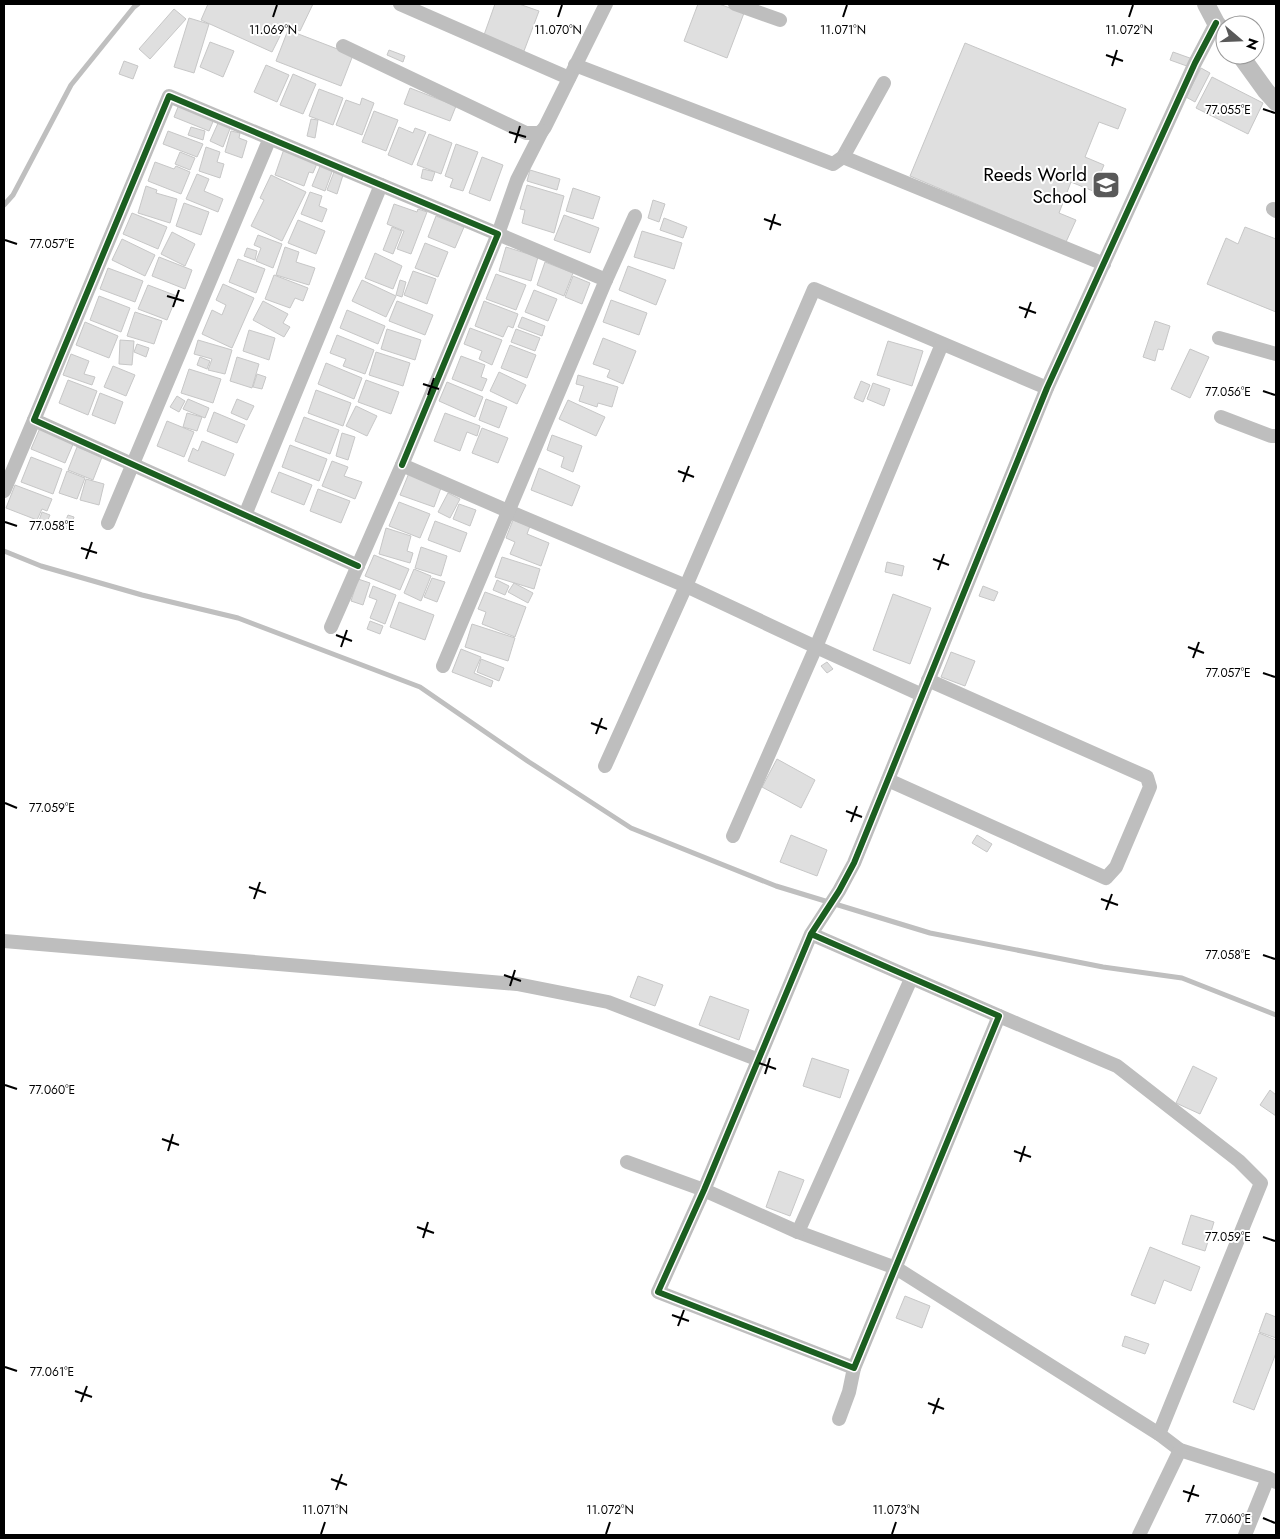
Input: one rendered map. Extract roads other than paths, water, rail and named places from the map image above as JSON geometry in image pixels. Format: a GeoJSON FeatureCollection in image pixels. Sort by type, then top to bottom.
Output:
{"type":"FeatureCollection","features":[{"type":"Feature","properties":{"kind":"street"},"geometry":{"type":"LineString","coordinates":[[400,4],[568,78]]}},
{"type":"Feature","properties":{"kind":"street"},"geometry":{"type":"LineString","coordinates":[[331,628],[498,234],[517,180],[606,4]]}},
{"type":"Feature","properties":{"kind":"street"},"geometry":{"type":"LineString","coordinates":[[735,4],[780,20]]}},
{"type":"Feature","properties":{"kind":"street"},"geometry":{"type":"LineString","coordinates":[[1206,4],[1215,20]]}},
{"type":"Feature","properties":{"kind":"street"},"geometry":{"type":"LineString","coordinates":[[854,1368],[658,1292],[704,1190],[811,934],[839,891],[854,862],[1047,388],[1196,63],[1215,36]]}},
{"type":"Feature","properties":{"kind":"street"},"geometry":{"type":"LineString","coordinates":[[343,46],[526,133],[542,131]]}},
{"type":"Feature","properties":{"kind":"street"},"geometry":{"type":"LineString","coordinates":[[575,65],[833,164],[843,157],[884,83]]}},
{"type":"Feature","properties":{"kind":"street"},"geometry":{"type":"LineString","coordinates":[[1247,65],[1276,102]]}},
{"type":"Feature","properties":{"kind":"street"},"geometry":{"type":"LineString","coordinates":[[4,491],[170,96],[606,280]]}},
{"type":"Feature","properties":{"kind":"street"},"geometry":{"type":"LineString","coordinates":[[108,523],[270,138]]}},
{"type":"Feature","properties":{"kind":"street"},"geometry":{"type":"LineString","coordinates":[[843,157],[1104,264]]}},
{"type":"Feature","properties":{"kind":"street"},"geometry":{"type":"LineString","coordinates":[[245,515],[381,185]]}},
{"type":"Feature","properties":{"kind":"street"},"geometry":{"type":"LineString","coordinates":[[442,666],[635,216]]}},
{"type":"Feature","properties":{"kind":"street"},"geometry":{"type":"LineString","coordinates":[[605,766],[686,586],[814,289],[1047,388]]}},
{"type":"Feature","properties":{"kind":"street"},"geometry":{"type":"LineString","coordinates":[[1219,338],[1276,354]]}},
{"type":"Feature","properties":{"kind":"street"},"geometry":{"type":"LineString","coordinates":[[733,836],[816,647],[942,344]]}},
{"type":"Feature","properties":{"kind":"street"},"geometry":{"type":"LineString","coordinates":[[1221,417],[1271,436],[1276,436]]}},
{"type":"Feature","properties":{"kind":"street"},"geometry":{"type":"LineString","coordinates":[[34,420],[358,566]]}},
{"type":"Feature","properties":{"kind":"street"},"geometry":{"type":"LineString","coordinates":[[402,464],[686,586],[922,695]]}},
{"type":"Feature","properties":{"kind":"street"},"geometry":{"type":"LineString","coordinates":[[888,780],[1106,878],[1116,868],[1150,787],[1147,777],[928,680]]}},
{"type":"Feature","properties":{"kind":"street"},"geometry":{"type":"LineString","coordinates":[[811,934],[1117,1066],[1239,1161],[1261,1183],[1159,1434]]}},
{"type":"Feature","properties":{"kind":"street"},"geometry":{"type":"LineString","coordinates":[[4,941],[517,984],[608,1002],[759,1060]]}},
{"type":"Feature","properties":{"kind":"street"},"geometry":{"type":"LineString","coordinates":[[798,1232],[910,978]]}},
{"type":"Feature","properties":{"kind":"street"},"geometry":{"type":"LineString","coordinates":[[839,1419],[849,1392],[854,1368],[999,1016]]}},
{"type":"Feature","properties":{"kind":"street"},"geometry":{"type":"LineString","coordinates":[[627,1162],[704,1190],[798,1232],[896,1268],[1159,1434],[1180,1450],[1272,1480],[1245,1535]]}},
{"type":"Feature","properties":{"kind":"street"},"geometry":{"type":"LineString","coordinates":[[1139,1535],[1180,1450]]}},
{"type":"Feature","properties":{"kind":"waterway"},"geometry":{"type":"LineString","coordinates":[[4,205],[13,195],[71,85],[138,4]]}},
{"type":"Feature","properties":{"kind":"waterway"},"geometry":{"type":"LineString","coordinates":[[4,551],[41,566],[142,595],[238,618],[420,687],[529,762],[631,828],[776,886],[930,933],[1103,967],[1182,978],[1276,1015]]}},
{"type":"Feature","properties":{"kind":"place","name":"Reeds World School"},"geometry":{"type":"Point","coordinates":[1106,185]}}]}
